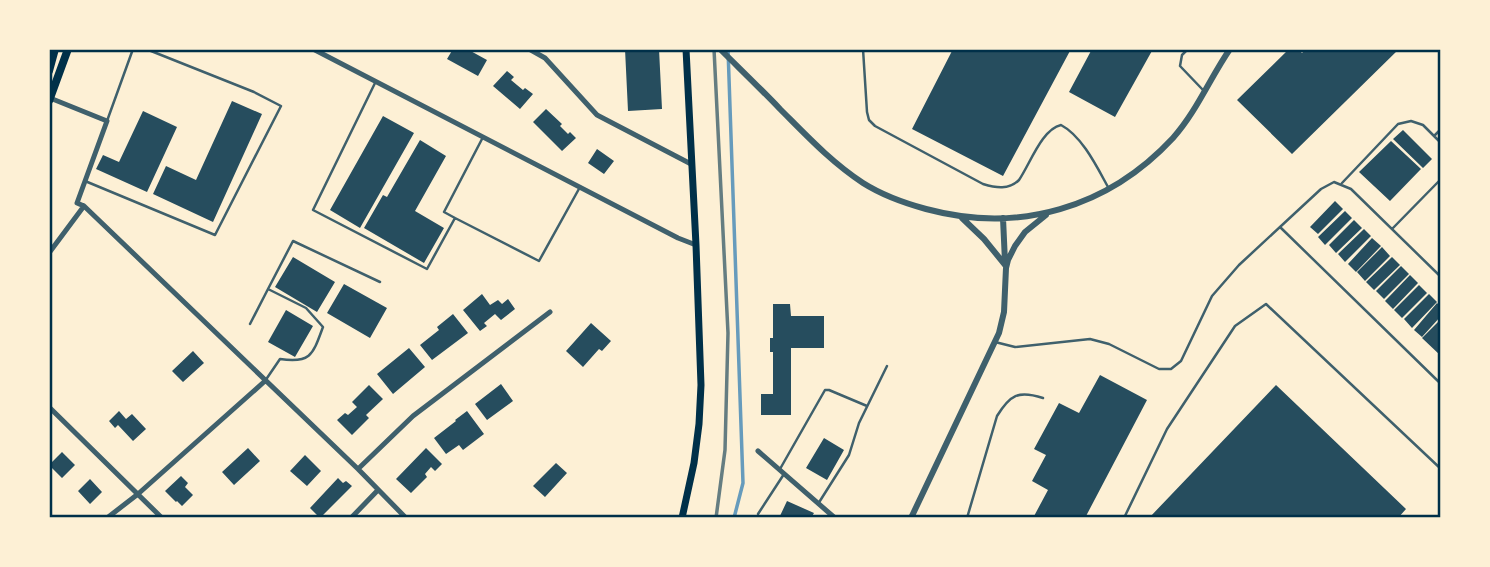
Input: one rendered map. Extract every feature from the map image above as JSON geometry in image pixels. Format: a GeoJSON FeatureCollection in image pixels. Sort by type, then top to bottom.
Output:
{"type":"FeatureCollection","features":[{"type":"Feature","properties":{"kind":"main road"},"geometry":{"type":"LineString","coordinates":[[49,71],[55,49]]}},
{"type":"Feature","properties":{"kind":"main road"},"geometry":{"type":"LineString","coordinates":[[50,100],[68,49]]}},
{"type":"Feature","properties":{"kind":"main road"},"geometry":{"type":"LineString","coordinates":[[682,518],[695,463],[701,408],[686,49]]}},
{"type":"Feature","properties":{"kind":"street"},"geometry":{"type":"LineString","coordinates":[[313,49],[696,245]]}},
{"type":"Feature","properties":{"kind":"street"},"geometry":{"type":"LineString","coordinates":[[529,49],[545,58],[597,115],[691,164]]}},
{"type":"Feature","properties":{"kind":"street"},"geometry":{"type":"LineString","coordinates":[[720,49],[823,152],[864,184],[912,205],[986,219],[1024,217],[1088,199],[1139,169],[1188,121],[1230,49]]}},
{"type":"Feature","properties":{"kind":"street"},"geometry":{"type":"LineString","coordinates":[[50,100],[107,121],[77,203],[85,206],[406,518]]}},
{"type":"Feature","properties":{"kind":"street"},"geometry":{"type":"LineString","coordinates":[[49,253],[85,206]]}},
{"type":"Feature","properties":{"kind":"street"},"geometry":{"type":"LineString","coordinates":[[1006,267],[1025,232],[1051,211]]}},
{"type":"Feature","properties":{"kind":"street"},"geometry":{"type":"LineString","coordinates":[[960,216],[984,239],[1006,267]]}},
{"type":"Feature","properties":{"kind":"street"},"geometry":{"type":"LineString","coordinates":[[911,518],[995,342],[1004,312],[1006,267],[1003,218]]}},
{"type":"Feature","properties":{"kind":"street"},"geometry":{"type":"LineString","coordinates":[[358,469],[412,416],[550,312]]}},
{"type":"Feature","properties":{"kind":"street"},"geometry":{"type":"LineString","coordinates":[[107,518],[138,494],[265,381]]}},
{"type":"Feature","properties":{"kind":"street"},"geometry":{"type":"LineString","coordinates":[[49,407],[162,518]]}},
{"type":"Feature","properties":{"kind":"street"},"geometry":{"type":"LineString","coordinates":[[758,451],[835,518]]}},
{"type":"Feature","properties":{"kind":"street"},"geometry":{"type":"LineString","coordinates":[[351,518],[378,490]]}},
{"type":"Feature","properties":{"kind":"lane"},"geometry":{"type":"LineString","coordinates":[[107,121],[133,49]]}},
{"type":"Feature","properties":{"kind":"lane"},"geometry":{"type":"LineString","coordinates":[[85,181],[215,235],[281,106],[254,92],[146,49]]}},
{"type":"Feature","properties":{"kind":"lane"},"geometry":{"type":"LineString","coordinates":[[863,49],[867,112],[875,127],[983,184],[1001,188],[1019,180],[1044,137],[1051,129],[1061,125],[1077,138],[1109,189]]}},
{"type":"Feature","properties":{"kind":"lane"},"geometry":{"type":"LineString","coordinates":[[1188,49],[1182,55],[1180,66],[1205,92]]}},
{"type":"Feature","properties":{"kind":"lane"},"geometry":{"type":"LineString","coordinates":[[376,82],[313,210],[427,269],[455,218]]}},
{"type":"Feature","properties":{"kind":"lane"},"geometry":{"type":"LineString","coordinates":[[1340,185],[1398,124],[1411,121],[1423,125],[1441,142]]}},
{"type":"Feature","properties":{"kind":"lane"},"geometry":{"type":"LineString","coordinates":[[1434,136],[1441,129]]}},
{"type":"Feature","properties":{"kind":"lane"},"geometry":{"type":"LineString","coordinates":[[483,138],[444,212],[539,261],[580,187]]}},
{"type":"Feature","properties":{"kind":"lane"},"geometry":{"type":"LineString","coordinates":[[1392,229],[1441,179]]}},
{"type":"Feature","properties":{"kind":"lane"},"geometry":{"type":"LineString","coordinates":[[995,342],[1015,346],[1090,340],[1109,344],[1159,369],[1171,369],[1181,361],[1212,296],[1239,265],[1321,189],[1334,182],[1351,188],[1441,276]]}},
{"type":"Feature","properties":{"kind":"lane"},"geometry":{"type":"LineString","coordinates":[[1280,227],[1441,384]]}},
{"type":"Feature","properties":{"kind":"lane"},"geometry":{"type":"LineString","coordinates":[[250,324],[293,241],[380,282]]}},
{"type":"Feature","properties":{"kind":"lane"},"geometry":{"type":"LineString","coordinates":[[265,381],[280,359],[296,362],[307,359],[317,345],[323,327],[306,308],[268,289]]}},
{"type":"Feature","properties":{"kind":"lane"},"geometry":{"type":"LineString","coordinates":[[1124,518],[1167,429],[1236,326],[1266,304],[1441,469]]}},
{"type":"Feature","properties":{"kind":"lane"},"geometry":{"type":"LineString","coordinates":[[818,504],[849,456],[859,423],[887,366]]}},
{"type":"Feature","properties":{"kind":"lane"},"geometry":{"type":"LineString","coordinates":[[758,514],[825,390],[867,406]]}},
{"type":"Feature","properties":{"kind":"lane"},"geometry":{"type":"LineString","coordinates":[[967,518],[997,416],[1004,404],[1015,395],[1028,393],[1043,398]]}},
{"type":"Feature","properties":{"kind":"building"},"geometry":{"type":"Polygon","coordinates":[[[453,49],[467,49],[487,60],[478,76],[447,59],[453,49]]]}},
{"type":"Feature","properties":{"kind":"building"},"geometry":{"type":"Polygon","coordinates":[[[625,49],[659,49],[662,109],[628,111],[625,49]]]}},
{"type":"Feature","properties":{"kind":"building"},"geometry":{"type":"Polygon","coordinates":[[[953,49],[1071,49],[1003,176],[912,129],[953,49]]]}},
{"type":"Feature","properties":{"kind":"building"},"geometry":{"type":"Polygon","coordinates":[[[1092,49],[1153,49],[1115,117],[1069,92],[1092,49]]]}},
{"type":"Feature","properties":{"kind":"building"},"geometry":{"type":"Polygon","coordinates":[[[1289,49],[1298,49],[1302,53],[1306,49],[1399,49],[1292,154],[1237,100],[1289,49]]]}},
{"type":"Feature","properties":{"kind":"building"},"geometry":{"type":"Polygon","coordinates":[[[507,71],[514,77],[511,80],[533,94],[520,109],[493,86],[507,71]]]}},
{"type":"Feature","properties":{"kind":"building"},"geometry":{"type":"Polygon","coordinates":[[[232,101],[262,114],[213,222],[153,194],[166,166],[196,180],[232,101]]]}},
{"type":"Feature","properties":{"kind":"building"},"geometry":{"type":"Polygon","coordinates":[[[546,109],[562,124],[560,126],[568,134],[570,132],[576,138],[562,151],[533,122],[546,109]]]}},
{"type":"Feature","properties":{"kind":"building"},"geometry":{"type":"Polygon","coordinates":[[[143,111],[177,127],[147,192],[96,169],[103,155],[119,162],[143,111]]]}},
{"type":"Feature","properties":{"kind":"building"},"geometry":{"type":"Polygon","coordinates":[[[383,116],[414,133],[360,228],[330,210],[383,116]]]}},
{"type":"Feature","properties":{"kind":"building"},"geometry":{"type":"Polygon","coordinates":[[[1403,130],[1432,159],[1423,168],[1393,139],[1403,130]]]}},
{"type":"Feature","properties":{"kind":"building"},"geometry":{"type":"Polygon","coordinates":[[[420,140],[446,156],[415,211],[444,228],[424,263],[364,228],[383,195],[387,197],[420,140]]]}},
{"type":"Feature","properties":{"kind":"building"},"geometry":{"type":"Polygon","coordinates":[[[1391,141],[1421,169],[1390,201],[1359,172],[1391,141]]]}},
{"type":"Feature","properties":{"kind":"building"},"geometry":{"type":"Polygon","coordinates":[[[597,149],[614,161],[604,174],[588,163],[597,149]]]}},
{"type":"Feature","properties":{"kind":"building"},"geometry":{"type":"Polygon","coordinates":[[[1335,201],[1343,209],[1318,234],[1310,227],[1335,201]]]}},
{"type":"Feature","properties":{"kind":"building"},"geometry":{"type":"Polygon","coordinates":[[[1345,211],[1352,218],[1325,245],[1318,237],[1345,211]]]}},
{"type":"Feature","properties":{"kind":"building"},"geometry":{"type":"Polygon","coordinates":[[[1354,220],[1362,228],[1336,253],[1329,245],[1354,220]]]}},
{"type":"Feature","properties":{"kind":"building"},"geometry":{"type":"Polygon","coordinates":[[[1364,229],[1371,236],[1345,262],[1338,254],[1364,229]]]}},
{"type":"Feature","properties":{"kind":"building"},"geometry":{"type":"Polygon","coordinates":[[[1372,238],[1381,246],[1356,272],[1348,264],[1372,238]]]}},
{"type":"Feature","properties":{"kind":"building"},"geometry":{"type":"Polygon","coordinates":[[[1382,247],[1390,256],[1365,281],[1357,272],[1382,247]]]}},
{"type":"Feature","properties":{"kind":"building"},"geometry":{"type":"Polygon","coordinates":[[[293,257],[335,282],[317,312],[275,287],[293,257]]]}},
{"type":"Feature","properties":{"kind":"building"},"geometry":{"type":"Polygon","coordinates":[[[1392,257],[1400,265],[1374,290],[1366,282],[1392,257]]]}},
{"type":"Feature","properties":{"kind":"building"},"geometry":{"type":"Polygon","coordinates":[[[1401,266],[1409,274],[1384,299],[1376,291],[1401,266]]]}},
{"type":"Feature","properties":{"kind":"building"},"geometry":{"type":"Polygon","coordinates":[[[1410,275],[1418,283],[1393,309],[1385,301],[1410,275]]]}},
{"type":"Feature","properties":{"kind":"building"},"geometry":{"type":"Polygon","coordinates":[[[344,284],[387,308],[370,338],[327,313],[344,284]]]}},
{"type":"Feature","properties":{"kind":"building"},"geometry":{"type":"Polygon","coordinates":[[[1419,285],[1427,293],[1402,318],[1394,310],[1419,285]]]}},
{"type":"Feature","properties":{"kind":"building"},"geometry":{"type":"Polygon","coordinates":[[[482,294],[490,305],[498,300],[502,304],[508,299],[515,309],[501,320],[495,314],[484,323],[487,326],[480,331],[463,310],[482,294]]]}},
{"type":"Feature","properties":{"kind":"building"},"geometry":{"type":"Polygon","coordinates":[[[1429,294],[1437,302],[1412,328],[1404,319],[1429,294]]]}},
{"type":"Feature","properties":{"kind":"building"},"geometry":{"type":"Polygon","coordinates":[[[1437,303],[1441,307],[1441,316],[1422,337],[1414,330],[1437,303]]]}},
{"type":"Feature","properties":{"kind":"building"},"geometry":{"type":"Polygon","coordinates":[[[773,304],[790,304],[791,316],[824,316],[824,348],[791,348],[791,415],[761,415],[761,394],[773,394],[773,352],[770,352],[770,338],[773,338],[773,304]]]}},
{"type":"Feature","properties":{"kind":"building"},"geometry":{"type":"Polygon","coordinates":[[[286,310],[313,326],[295,357],[268,342],[286,310]]]}},
{"type":"Feature","properties":{"kind":"building"},"geometry":{"type":"Polygon","coordinates":[[[453,314],[468,333],[432,360],[420,345],[453,314]]]}},
{"type":"Feature","properties":{"kind":"building"},"geometry":{"type":"Polygon","coordinates":[[[1441,319],[1441,356],[1422,338],[1441,319]]]}},
{"type":"Feature","properties":{"kind":"building"},"geometry":{"type":"Polygon","coordinates":[[[591,323],[611,341],[602,351],[599,349],[583,367],[566,351],[591,323]]]}},
{"type":"Feature","properties":{"kind":"building"},"geometry":{"type":"Polygon","coordinates":[[[409,348],[425,367],[393,394],[377,374],[409,348]]]}},
{"type":"Feature","properties":{"kind":"building"},"geometry":{"type":"Polygon","coordinates":[[[193,351],[204,363],[183,382],[172,371],[193,351]]]}},
{"type":"Feature","properties":{"kind":"building"},"geometry":{"type":"Polygon","coordinates":[[[1100,375],[1147,400],[1085,518],[1033,518],[1048,490],[1032,481],[1046,455],[1034,449],[1059,403],[1079,413],[1100,375]]]}},
{"type":"Feature","properties":{"kind":"building"},"geometry":{"type":"Polygon","coordinates":[[[501,384],[513,401],[487,420],[475,404],[501,384]]]}},
{"type":"Feature","properties":{"kind":"building"},"geometry":{"type":"Polygon","coordinates":[[[369,385],[383,399],[366,415],[369,418],[352,435],[337,420],[357,407],[352,402],[369,385]]]}},
{"type":"Feature","properties":{"kind":"building"},"geometry":{"type":"Polygon","coordinates":[[[1276,385],[1406,509],[1398,518],[1149,518],[1276,385]]]}},
{"type":"Feature","properties":{"kind":"building"},"geometry":{"type":"Polygon","coordinates":[[[119,411],[126,419],[132,414],[146,429],[133,441],[118,425],[115,428],[109,421],[119,411]]]}},
{"type":"Feature","properties":{"kind":"building"},"geometry":{"type":"Polygon","coordinates":[[[467,411],[484,434],[463,450],[459,445],[446,454],[434,438],[467,411]]]}},
{"type":"Feature","properties":{"kind":"building"},"geometry":{"type":"Polygon","coordinates":[[[824,438],[844,450],[827,480],[806,468],[824,438]]]}},
{"type":"Feature","properties":{"kind":"building"},"geometry":{"type":"Polygon","coordinates":[[[248,448],[260,461],[234,485],[222,472],[248,448]]]}},
{"type":"Feature","properties":{"kind":"building"},"geometry":{"type":"Polygon","coordinates":[[[426,448],[442,464],[435,471],[431,467],[425,474],[427,477],[411,493],[396,479],[426,448]]]}},
{"type":"Feature","properties":{"kind":"building"},"geometry":{"type":"Polygon","coordinates":[[[62,452],[75,465],[62,478],[49,465],[62,452]]]}},
{"type":"Feature","properties":{"kind":"building"},"geometry":{"type":"Polygon","coordinates":[[[305,455],[321,471],[307,486],[290,471],[305,455]]]}},
{"type":"Feature","properties":{"kind":"building"},"geometry":{"type":"Polygon","coordinates":[[[556,463],[567,473],[545,497],[533,486],[556,463]]]}},
{"type":"Feature","properties":{"kind":"building"},"geometry":{"type":"Polygon","coordinates":[[[181,476],[188,483],[185,487],[193,495],[182,506],[165,491],[181,476]]]}},
{"type":"Feature","properties":{"kind":"building"},"geometry":{"type":"Polygon","coordinates":[[[338,478],[352,486],[320,518],[310,508],[338,478]]]}},
{"type":"Feature","properties":{"kind":"building"},"geometry":{"type":"Polygon","coordinates":[[[90,479],[102,492],[90,504],[78,491],[90,479]]]}},
{"type":"Feature","properties":{"kind":"building"},"geometry":{"type":"Polygon","coordinates":[[[787,501],[814,513],[811,518],[779,518],[787,501]]]}},
{"type":"Feature","properties":{"kind":"waterway"},"geometry":{"type":"LineString","coordinates":[[728,49],[743,483],[734,518]]}},
{"type":"Feature","properties":{"kind":"railway"},"geometry":{"type":"LineString","coordinates":[[714,49],[728,333],[725,450],[716,518]]}}]}
